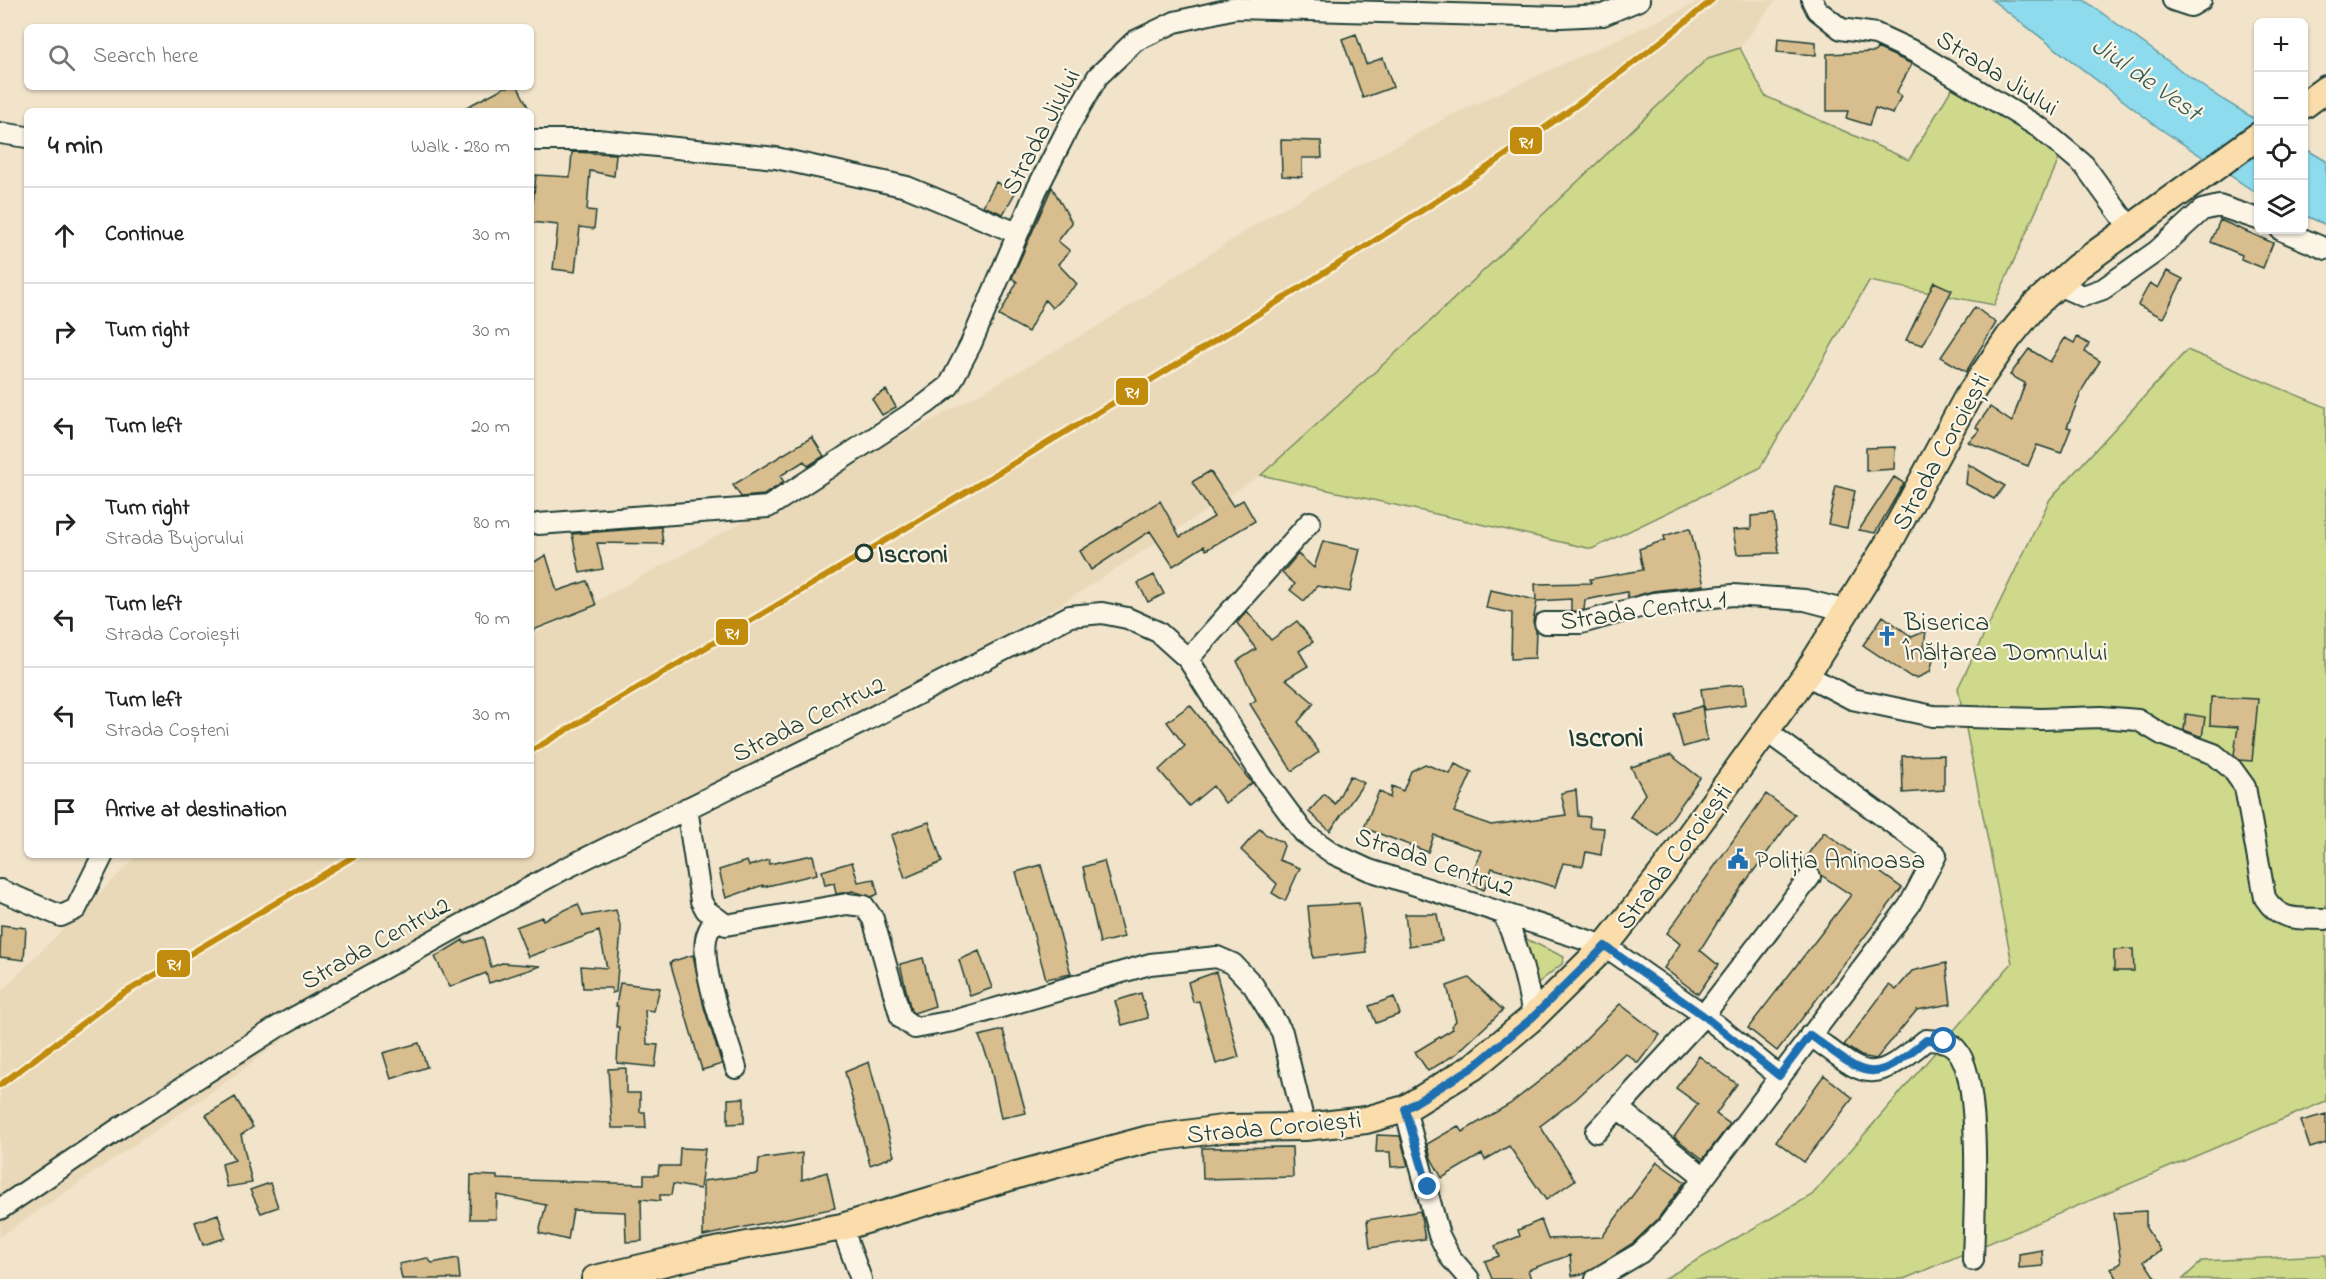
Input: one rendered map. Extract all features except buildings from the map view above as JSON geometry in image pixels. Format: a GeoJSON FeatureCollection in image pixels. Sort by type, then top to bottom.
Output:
{"type":"FeatureCollection","features":[{"type":"Feature","properties":{"kind":"main road"},"geometry":{"type":"LineString","coordinates":[[2308,102],[2326,89]]}},
{"type":"Feature","properties":{"kind":"main road"},"geometry":{"type":"LineString","coordinates":[[2056,284],[2254,140]]}},
{"type":"Feature","properties":{"kind":"main road","name":"Strada Coroiești"},"geometry":{"type":"LineString","coordinates":[[595,1279],[700,1254],[842,1227],[1020,1174],[1149,1139],[1229,1128],[1305,1127],[1366,1120],[1405,1109],[1473,1067],[1533,1017],[1605,946],[1664,871],[1806,675],[1891,539],[1962,407],[2009,337],[2056,284]]}},
{"type":"Feature","properties":{"kind":"street","name":"Strada Jiului"},"geometry":{"type":"LineString","coordinates":[[534,527],[768,507],[926,404],[949,386],[970,344],[1017,233],[1070,124],[1098,76],[1135,41],[1174,22],[1235,8],[1561,17],[1603,15],[1639,0]]}},
{"type":"Feature","properties":{"kind":"street","name":"Strada Jiului"},"geometry":{"type":"LineString","coordinates":[[1812,0],[1817,10],[1841,28],[1876,34],[1917,53],[2040,128],[2084,165],[2130,228]]}},
{"type":"Feature","properties":{"kind":"street"},"geometry":{"type":"LineString","coordinates":[[2173,0],[2190,6],[2201,0]]}},
{"type":"Feature","properties":{"kind":"street"},"geometry":{"type":"LineString","coordinates":[[0,133],[24,137]]}},
{"type":"Feature","properties":{"kind":"street","name":"Strada Jiului"},"geometry":{"type":"LineString","coordinates":[[534,140],[597,140],[776,158],[907,187],[1017,233]]}},
{"type":"Feature","properties":{"kind":"street"},"geometry":{"type":"LineString","coordinates":[[2056,284],[2083,296],[2103,289],[2157,251],[2202,210],[2219,206],[2254,217]]}},
{"type":"Feature","properties":{"kind":"street"},"geometry":{"type":"LineString","coordinates":[[2291,234],[2326,249]]}},
{"type":"Feature","properties":{"kind":"street"},"geometry":{"type":"LineString","coordinates":[[1188,659],[1310,522]]}},
{"type":"Feature","properties":{"kind":"street","name":"Strada Centru 1"},"geometry":{"type":"LineString","coordinates":[[1545,623],[1581,623],[1654,603],[1699,596],[1733,595],[1805,600],[1847,611]]}},
{"type":"Feature","properties":{"kind":"street","name":"Strada Centru2"},"geometry":{"type":"LineString","coordinates":[[0,1209],[279,1026],[552,876],[1070,616],[1102,613],[1128,618],[1158,632],[1188,659],[1264,779],[1304,833],[1334,854],[1369,870],[1605,946],[1704,1016],[1779,1076]]}},
{"type":"Feature","properties":{"kind":"street"},"geometry":{"type":"LineString","coordinates":[[1806,675],[1852,699],[1933,716],[2040,720],[2101,717],[2138,720],[2163,735],[2214,754],[2232,769],[2245,787],[2265,898],[2273,910],[2286,917],[2326,919]]}},
{"type":"Feature","properties":{"kind":"street"},"geometry":{"type":"LineString","coordinates":[[1596,1279],[1640,1254],[1666,1228],[1909,906],[1936,855],[1766,731]]}},
{"type":"Feature","properties":{"kind":"street"},"geometry":{"type":"LineString","coordinates":[[687,808],[701,901],[706,910],[726,926],[847,904],[864,906],[873,920],[901,1018],[915,1028],[953,1021],[1150,964],[1217,957],[1233,964],[1253,986],[1282,1032],[1305,1127]]}},
{"type":"Feature","properties":{"kind":"street"},"geometry":{"type":"LineString","coordinates":[[0,890],[61,916],[76,909],[102,858]]}},
{"type":"Feature","properties":{"kind":"street"},"geometry":{"type":"LineString","coordinates":[[1596,1132],[1704,1016],[1810,877]]}},
{"type":"Feature","properties":{"kind":"street"},"geometry":{"type":"LineString","coordinates":[[1503,913],[1516,942],[1527,980],[1533,1017]]}},
{"type":"Feature","properties":{"kind":"street"},"geometry":{"type":"LineString","coordinates":[[716,918],[706,937],[706,954],[713,991],[736,1068]]}},
{"type":"Feature","properties":{"kind":"street"},"geometry":{"type":"LineString","coordinates":[[1810,1035],[1852,1067],[1874,1072],[1881,1072],[1906,1057],[1926,1040],[1944,1041],[1956,1048],[1966,1063],[1970,1093],[1975,1167],[1973,1260]]}},
{"type":"Feature","properties":{"kind":"street"},"geometry":{"type":"LineString","coordinates":[[1618,1108],[1704,1177]]}},
{"type":"Feature","properties":{"kind":"street"},"geometry":{"type":"LineString","coordinates":[[1405,1109],[1439,1235],[1450,1257],[1469,1279]]}},
{"type":"Feature","properties":{"kind":"street"},"geometry":{"type":"LineString","coordinates":[[842,1227],[861,1279]]}},
{"type":"Feature","properties":{"kind":"shaded area"},"geometry":{"type":"Polygon","coordinates":[[[1703,0],[1776,0],[1740,48],[1708,58],[1421,330],[1261,475],[1060,605],[518,899],[375,972],[223,1084],[0,1237],[0,992],[135,858],[534,858],[534,634],[967,401],[1098,326],[1269,216],[1451,115],[1703,0]]]}},
{"type":"Feature","properties":{"kind":"green space"},"geometry":{"type":"Polygon","coordinates":[[[1740,48],[1765,96],[1909,160],[1952,88],[2065,146],[1994,305],[1869,281],[1760,468],[1592,549],[1261,475],[1421,330],[1708,58],[1740,48]]]}},
{"type":"Feature","properties":{"kind":"green space"},"geometry":{"type":"Polygon","coordinates":[[[2187,350],[2326,407],[2326,1101],[1904,1279],[1664,1279],[1812,1195],[2012,963],[1958,688],[2050,499],[2187,350]]]}},
{"type":"Feature","properties":{"kind":"green space"},"geometry":{"type":"Polygon","coordinates":[[[1524,938],[1564,957],[1562,964],[1534,986],[1524,938]]]}},
{"type":"Feature","properties":{"kind":"green space"},"geometry":{"type":"Polygon","coordinates":[[[2326,1255],[2326,1279],[2183,1279],[2202,1261],[2326,1255]]]}},
{"type":"Feature","properties":{"kind":"water","name":"Jiul de Vest"},"geometry":{"type":"Polygon","coordinates":[[[1992,0],[2084,0],[2212,93],[2254,119],[2254,191],[2159,128],[1992,0]]]}},
{"type":"Feature","properties":{"kind":"water"},"geometry":{"type":"Polygon","coordinates":[[[2308,150],[2326,161],[2326,225],[2308,217],[2308,150]]]}},
{"type":"Feature","properties":{"kind":"transit line","name":"R1"},"geometry":{"type":"LineString","coordinates":[[534,749],[1043,446],[1341,262],[1531,137],[1653,48],[1712,0]]}},
{"type":"Feature","properties":{"kind":"transit line","name":"R1"},"geometry":{"type":"LineString","coordinates":[[0,1085],[116,998],[351,858]]}},
{"type":"Feature","properties":{"kind":"place","name":"Iscroni"},"geometry":{"type":"Point","coordinates":[864,553]}},
{"type":"Feature","properties":{"kind":"place","name":"Biserica Înălțarea Domnului"},"geometry":{"type":"Point","coordinates":[1887,636]}},
{"type":"Feature","properties":{"kind":"place","name":"Poliția Aninoasa"},"geometry":{"type":"Point","coordinates":[1738,859]}},
{"type":"Feature","properties":{"kind":"district","name":"Iscroni"},"geometry":{"type":"Point","coordinates":[1606,736]}},
{"type":"Feature","properties":{"kind":"route"},"geometry":{"type":"LineString","coordinates":[[1428,1187],[1405,1109],[1473,1067],[1533,1017],[1605,946],[1704,1016],[1779,1076],[1810,1035],[1852,1067],[1874,1072],[1881,1072],[1906,1057],[1926,1040],[1944,1041]]}}]}
